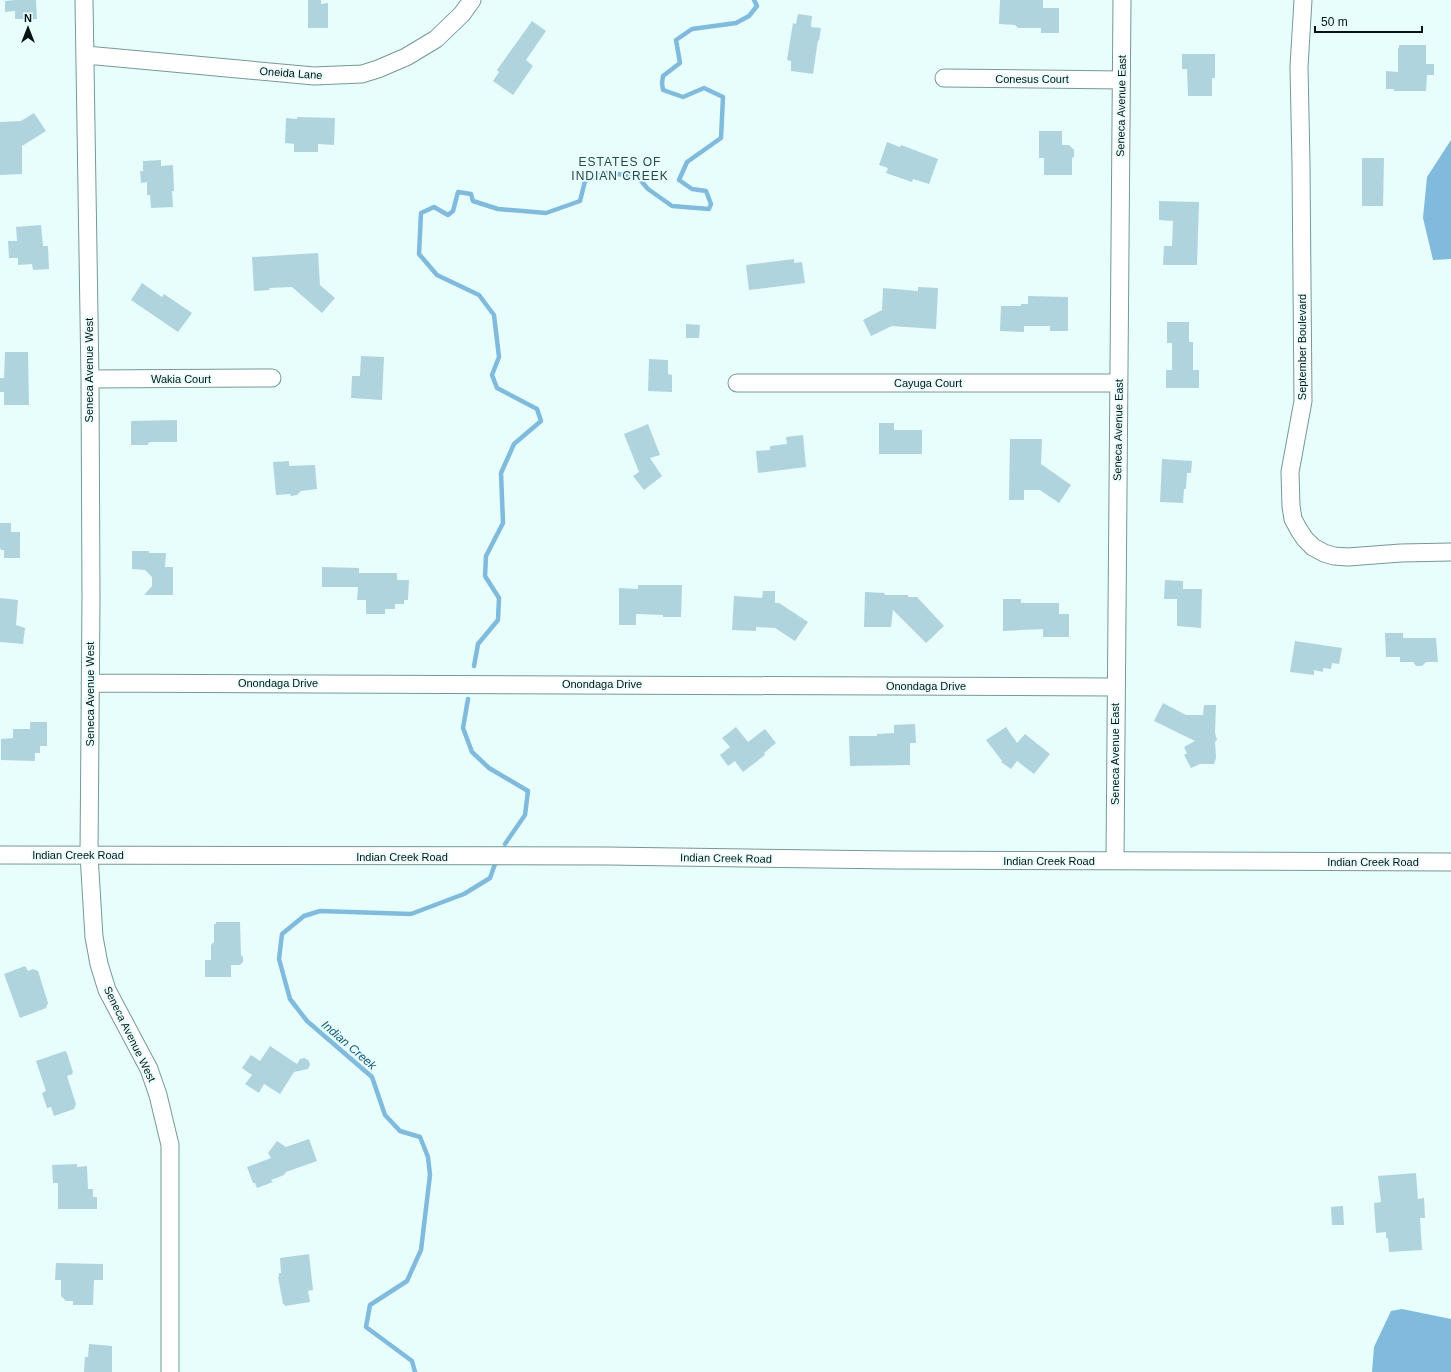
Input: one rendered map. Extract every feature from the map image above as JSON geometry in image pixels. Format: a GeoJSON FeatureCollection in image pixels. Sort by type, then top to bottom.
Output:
{"type":"FeatureCollection","features":[{"type":"Feature","properties":{"kind":"street","name":"Seneca Avenue West"},"geometry":{"type":"LineString","coordinates":[[84,0],[90,379],[91,598],[89,855],[94,937],[99,964],[107,990],[149,1069],[160,1100],[170,1144],[170,1372]]}},
{"type":"Feature","properties":{"kind":"street","name":"Oneida Lane"},"geometry":{"type":"LineString","coordinates":[[86,55],[314,76],[362,74],[378,70],[406,57],[436,39],[462,14],[472,0]]}},
{"type":"Feature","properties":{"kind":"street","name":"Seneca Avenue East"},"geometry":{"type":"LineString","coordinates":[[1115,861],[1115,687],[1122,0]]}},
{"type":"Feature","properties":{"kind":"street","name":"September Boulevard"},"geometry":{"type":"LineString","coordinates":[[1303,0],[1298,67],[1301,164],[1303,401],[1290,472],[1293,519],[1298,530],[1313,547],[1334,556],[1348,557],[1401,553],[1451,552]]}},
{"type":"Feature","properties":{"kind":"street","name":"Conesus Court"},"geometry":{"type":"LineString","coordinates":[[944,78],[1121,80]]}},
{"type":"Feature","properties":{"kind":"street","name":"Wakia Court"},"geometry":{"type":"LineString","coordinates":[[90,379],[272,378]]}},
{"type":"Feature","properties":{"kind":"street","name":"Cayuga Court"},"geometry":{"type":"LineString","coordinates":[[737,383],[1118,383]]}},
{"type":"Feature","properties":{"kind":"street","name":"Onondaga Drive"},"geometry":{"type":"LineString","coordinates":[[90,683],[1115,687]]}},
{"type":"Feature","properties":{"kind":"street","name":"Indian Creek Road"},"geometry":{"type":"LineString","coordinates":[[0,855],[607,856],[902,860],[1451,862]]}},
{"type":"Feature","properties":{"kind":"water"},"geometry":{"type":"Polygon","coordinates":[[[1451,140],[1451,259],[1433,260],[1423,218],[1427,177],[1451,140]]]}},
{"type":"Feature","properties":{"kind":"water"},"geometry":{"type":"Polygon","coordinates":[[[1402,1309],[1451,1319],[1451,1372],[1372,1372],[1374,1347],[1391,1311],[1402,1309]]]}},
{"type":"Feature","properties":{"kind":"building"},"geometry":{"type":"Polygon","coordinates":[[[36,0],[37,19],[15,19],[15,11],[5,12],[5,1],[36,0]]]}},
{"type":"Feature","properties":{"kind":"building"},"geometry":{"type":"Polygon","coordinates":[[[308,0],[321,0],[321,4],[328,3],[328,28],[308,28],[308,0]]]}},
{"type":"Feature","properties":{"kind":"building"},"geometry":{"type":"Polygon","coordinates":[[[1000,0],[1043,0],[1043,8],[1059,8],[1059,33],[1041,33],[1041,28],[1018,28],[1015,25],[999,24],[1000,0]]]}},
{"type":"Feature","properties":{"kind":"building"},"geometry":{"type":"Polygon","coordinates":[[[798,14],[812,16],[811,27],[821,28],[813,74],[791,71],[791,61],[787,60],[793,23],[796,24],[798,14]]]}},
{"type":"Feature","properties":{"kind":"building"},"geometry":{"type":"Polygon","coordinates":[[[532,21],[546,31],[526,60],[533,66],[513,95],[493,81],[499,72],[497,70],[532,21]]]}},
{"type":"Feature","properties":{"kind":"building"},"geometry":{"type":"Polygon","coordinates":[[[1399,45],[1426,45],[1426,64],[1434,64],[1434,75],[1427,75],[1426,91],[1394,91],[1394,89],[1386,89],[1386,71],[1398,72],[1399,45]]]}},
{"type":"Feature","properties":{"kind":"building"},"geometry":{"type":"Polygon","coordinates":[[[1182,54],[1215,54],[1215,78],[1212,78],[1212,96],[1188,96],[1187,69],[1182,69],[1182,54]]]}},
{"type":"Feature","properties":{"kind":"building"},"geometry":{"type":"Polygon","coordinates":[[[34,113],[46,131],[22,146],[22,174],[0,175],[0,122],[21,121],[34,113]]]}},
{"type":"Feature","properties":{"kind":"building"},"geometry":{"type":"Polygon","coordinates":[[[297,117],[335,118],[334,145],[318,144],[318,152],[294,152],[294,144],[285,143],[286,118],[297,119],[297,117]]]}},
{"type":"Feature","properties":{"kind":"building"},"geometry":{"type":"Polygon","coordinates":[[[1039,131],[1062,131],[1062,145],[1069,145],[1074,150],[1074,157],[1072,158],[1072,175],[1044,175],[1044,158],[1039,158],[1039,131]]]}},
{"type":"Feature","properties":{"kind":"building"},"geometry":{"type":"Polygon","coordinates":[[[887,142],[900,147],[901,145],[938,159],[929,184],[913,179],[912,182],[886,173],[888,168],[879,165],[887,142]]]}},
{"type":"Feature","properties":{"kind":"building"},"geometry":{"type":"Polygon","coordinates":[[[1362,158],[1384,158],[1383,206],[1362,206],[1362,158]]]}},
{"type":"Feature","properties":{"kind":"building"},"geometry":{"type":"Polygon","coordinates":[[[161,160],[161,166],[173,165],[173,207],[151,208],[150,195],[147,195],[147,182],[141,183],[140,171],[143,171],[143,161],[161,160]]]}},
{"type":"Feature","properties":{"kind":"building"},"geometry":{"type":"Polygon","coordinates":[[[1159,201],[1199,202],[1197,265],[1163,265],[1164,246],[1172,246],[1173,221],[1159,220],[1159,201]]]}},
{"type":"Feature","properties":{"kind":"building"},"geometry":{"type":"Polygon","coordinates":[[[41,225],[43,246],[48,246],[49,269],[33,270],[32,264],[18,265],[18,258],[9,258],[8,241],[17,241],[16,227],[41,225]]]}},
{"type":"Feature","properties":{"kind":"building"},"geometry":{"type":"Polygon","coordinates":[[[318,253],[320,285],[335,298],[322,313],[292,287],[269,288],[270,290],[254,291],[252,257],[318,253]]]}},
{"type":"Feature","properties":{"kind":"building"},"geometry":{"type":"Polygon","coordinates":[[[794,259],[794,263],[802,262],[805,283],[749,290],[746,265],[794,259]]]}},
{"type":"Feature","properties":{"kind":"building"},"geometry":{"type":"Polygon","coordinates":[[[142,283],[162,297],[164,294],[192,313],[178,332],[131,300],[142,283]]]}},
{"type":"Feature","properties":{"kind":"building"},"geometry":{"type":"Polygon","coordinates":[[[918,287],[938,288],[936,329],[892,326],[871,336],[863,320],[882,310],[883,288],[918,291],[918,287]]]}},
{"type":"Feature","properties":{"kind":"building"},"geometry":{"type":"Polygon","coordinates":[[[1028,296],[1068,297],[1068,331],[1050,331],[1050,326],[1024,326],[1024,332],[1000,331],[1001,306],[1021,306],[1021,304],[1028,304],[1028,296]]]}},
{"type":"Feature","properties":{"kind":"building"},"geometry":{"type":"Polygon","coordinates":[[[1167,322],[1189,322],[1189,342],[1193,342],[1193,370],[1199,370],[1199,388],[1166,388],[1166,370],[1172,370],[1172,343],[1167,343],[1167,322]]]}},
{"type":"Feature","properties":{"kind":"building"},"geometry":{"type":"Polygon","coordinates":[[[686,324],[700,325],[699,338],[686,338],[686,324]]]}},
{"type":"Feature","properties":{"kind":"building"},"geometry":{"type":"Polygon","coordinates":[[[5,352],[28,352],[29,405],[4,405],[4,392],[0,392],[0,378],[4,378],[5,352]]]}},
{"type":"Feature","properties":{"kind":"building"},"geometry":{"type":"Polygon","coordinates":[[[361,356],[384,357],[382,400],[351,398],[352,376],[360,376],[361,356]]]}},
{"type":"Feature","properties":{"kind":"building"},"geometry":{"type":"Polygon","coordinates":[[[649,359],[668,360],[668,374],[672,375],[672,392],[648,391],[649,359]]]}},
{"type":"Feature","properties":{"kind":"building"},"geometry":{"type":"Polygon","coordinates":[[[177,420],[177,442],[151,442],[148,443],[148,445],[131,445],[131,421],[177,420]]]}},
{"type":"Feature","properties":{"kind":"building"},"geometry":{"type":"Polygon","coordinates":[[[879,423],[894,423],[894,430],[922,430],[922,454],[879,454],[879,423]]]}},
{"type":"Feature","properties":{"kind":"building"},"geometry":{"type":"Polygon","coordinates":[[[648,424],[660,455],[650,458],[662,476],[644,490],[633,476],[639,472],[624,434],[648,424]]]}},
{"type":"Feature","properties":{"kind":"building"},"geometry":{"type":"Polygon","coordinates":[[[803,435],[806,467],[758,473],[756,451],[770,450],[770,446],[787,444],[786,437],[803,435]]]}},
{"type":"Feature","properties":{"kind":"building"},"geometry":{"type":"Polygon","coordinates":[[[1010,439],[1042,439],[1041,464],[1071,485],[1059,503],[1040,490],[1024,490],[1024,500],[1009,500],[1010,439]]]}},
{"type":"Feature","properties":{"kind":"building"},"geometry":{"type":"Polygon","coordinates":[[[1162,459],[1192,461],[1191,473],[1187,473],[1183,503],[1160,502],[1162,459]]]}},
{"type":"Feature","properties":{"kind":"building"},"geometry":{"type":"Polygon","coordinates":[[[289,461],[289,466],[315,465],[317,489],[301,491],[297,495],[291,496],[290,494],[276,495],[273,462],[289,461]]]}},
{"type":"Feature","properties":{"kind":"building"},"geometry":{"type":"Polygon","coordinates":[[[0,523],[11,523],[11,532],[20,532],[20,558],[4,558],[4,550],[1,550],[0,547],[0,523]]]}},
{"type":"Feature","properties":{"kind":"building"},"geometry":{"type":"Polygon","coordinates":[[[132,551],[166,553],[165,567],[173,567],[173,595],[144,595],[152,586],[152,577],[145,570],[132,569],[132,551]]]}},
{"type":"Feature","properties":{"kind":"building"},"geometry":{"type":"Polygon","coordinates":[[[322,567],[359,568],[359,573],[397,573],[397,580],[409,580],[408,600],[404,600],[404,604],[395,604],[395,609],[385,609],[385,614],[366,614],[366,600],[357,600],[358,587],[322,587],[322,567]]]}},
{"type":"Feature","properties":{"kind":"building"},"geometry":{"type":"Polygon","coordinates":[[[1165,580],[1183,581],[1183,589],[1202,589],[1201,628],[1177,626],[1177,599],[1164,599],[1165,580]]]}},
{"type":"Feature","properties":{"kind":"building"},"geometry":{"type":"Polygon","coordinates":[[[638,585],[682,585],[681,617],[636,614],[636,625],[619,625],[619,588],[638,589],[638,585]]]}},
{"type":"Feature","properties":{"kind":"building"},"geometry":{"type":"Polygon","coordinates":[[[763,591],[775,591],[775,603],[779,603],[808,622],[795,641],[775,628],[756,627],[756,631],[732,630],[734,596],[762,598],[763,591]]]}},
{"type":"Feature","properties":{"kind":"building"},"geometry":{"type":"Polygon","coordinates":[[[865,592],[917,597],[944,626],[926,643],[893,610],[891,627],[864,627],[865,592]]]}},
{"type":"Feature","properties":{"kind":"building"},"geometry":{"type":"Polygon","coordinates":[[[0,598],[18,600],[16,625],[25,628],[23,644],[0,642],[0,598]]]}},
{"type":"Feature","properties":{"kind":"building"},"geometry":{"type":"Polygon","coordinates":[[[1003,599],[1021,599],[1021,603],[1059,603],[1059,614],[1069,614],[1069,637],[1043,637],[1043,629],[1003,631],[1003,599]]]}},
{"type":"Feature","properties":{"kind":"building"},"geometry":{"type":"Polygon","coordinates":[[[1385,633],[1403,633],[1403,638],[1436,638],[1438,662],[1426,662],[1422,666],[1416,666],[1413,662],[1400,662],[1400,657],[1386,657],[1385,633]]]}},
{"type":"Feature","properties":{"kind":"building"},"geometry":{"type":"Polygon","coordinates":[[[1295,641],[1342,648],[1339,664],[1332,663],[1331,669],[1323,668],[1323,672],[1314,670],[1314,675],[1290,672],[1295,641]]]}},
{"type":"Feature","properties":{"kind":"building"},"geometry":{"type":"Polygon","coordinates":[[[1163,703],[1186,715],[1203,715],[1204,705],[1216,705],[1215,733],[1217,740],[1215,742],[1216,758],[1214,764],[1200,764],[1191,768],[1184,755],[1187,753],[1184,747],[1195,741],[1154,721],[1163,703]]]}},
{"type":"Feature","properties":{"kind":"building"},"geometry":{"type":"Polygon","coordinates":[[[30,722],[47,722],[47,746],[40,746],[40,753],[35,753],[35,761],[1,760],[1,739],[13,738],[13,729],[30,729],[30,722]]]}},
{"type":"Feature","properties":{"kind":"building"},"geometry":{"type":"Polygon","coordinates":[[[915,724],[916,743],[910,743],[910,765],[850,766],[849,736],[877,736],[877,734],[894,733],[894,725],[915,724]]]}},
{"type":"Feature","properties":{"kind":"building"},"geometry":{"type":"Polygon","coordinates":[[[736,727],[748,742],[765,729],[776,743],[764,753],[765,755],[743,772],[735,761],[728,766],[720,755],[730,747],[722,738],[736,727]]]}},
{"type":"Feature","properties":{"kind":"building"},"geometry":{"type":"Polygon","coordinates":[[[1006,727],[1017,743],[1025,734],[1050,754],[1034,774],[1017,761],[1011,769],[1001,762],[1002,761],[986,740],[1006,727]]]}},
{"type":"Feature","properties":{"kind":"building"},"geometry":{"type":"Polygon","coordinates":[[[216,922],[240,922],[241,955],[243,957],[243,962],[240,965],[231,965],[231,977],[205,977],[205,960],[211,960],[211,945],[214,942],[214,924],[216,924],[216,922]]]}},
{"type":"Feature","properties":{"kind":"building"},"geometry":{"type":"Polygon","coordinates":[[[25,966],[28,971],[33,969],[38,971],[48,1003],[46,1008],[20,1018],[4,974],[25,966]]]}},
{"type":"Feature","properties":{"kind":"building"},"geometry":{"type":"Polygon","coordinates":[[[270,1046],[297,1064],[300,1059],[305,1058],[309,1061],[310,1065],[308,1069],[294,1072],[280,1094],[264,1084],[259,1093],[245,1084],[252,1075],[242,1068],[251,1055],[260,1061],[270,1046]]]}},
{"type":"Feature","properties":{"kind":"building"},"geometry":{"type":"Polygon","coordinates":[[[65,1051],[73,1072],[73,1074],[67,1076],[76,1104],[74,1109],[54,1116],[51,1107],[47,1108],[42,1093],[46,1091],[36,1061],[65,1051]]]}},
{"type":"Feature","properties":{"kind":"building"},"geometry":{"type":"Polygon","coordinates":[[[309,1139],[317,1161],[286,1172],[284,1175],[271,1180],[273,1182],[257,1188],[255,1183],[253,1183],[247,1167],[271,1158],[268,1153],[277,1141],[286,1147],[309,1139]]]}},
{"type":"Feature","properties":{"kind":"building"},"geometry":{"type":"Polygon","coordinates":[[[77,1164],[77,1167],[87,1166],[88,1189],[93,1189],[93,1197],[97,1197],[97,1209],[58,1209],[58,1183],[53,1183],[52,1165],[77,1164]]]}},
{"type":"Feature","properties":{"kind":"building"},"geometry":{"type":"Polygon","coordinates":[[[1416,1173],[1418,1199],[1424,1198],[1425,1218],[1420,1218],[1422,1250],[1389,1252],[1386,1232],[1376,1233],[1374,1203],[1381,1202],[1378,1176],[1416,1173]]]}},
{"type":"Feature","properties":{"kind":"building"},"geometry":{"type":"Polygon","coordinates":[[[1343,1206],[1344,1225],[1332,1225],[1331,1207],[1343,1206]]]}},
{"type":"Feature","properties":{"kind":"building"},"geometry":{"type":"Polygon","coordinates":[[[309,1254],[313,1290],[308,1291],[310,1302],[285,1306],[283,1304],[278,1277],[279,1273],[281,1273],[280,1258],[309,1254]]]}},
{"type":"Feature","properties":{"kind":"building"},"geometry":{"type":"Polygon","coordinates":[[[56,1263],[103,1264],[103,1280],[94,1280],[93,1305],[73,1305],[73,1301],[66,1301],[61,1296],[61,1280],[55,1280],[56,1263]]]}},
{"type":"Feature","properties":{"kind":"building"},"geometry":{"type":"Polygon","coordinates":[[[89,1344],[112,1346],[112,1372],[84,1372],[85,1357],[88,1357],[89,1344]]]}},
{"type":"Feature","properties":{"kind":"waterway","name":"Indian Creek"},"geometry":{"type":"LineString","coordinates":[[474,666],[478,644],[498,620],[499,598],[485,576],[486,556],[503,523],[501,473],[514,444],[541,421],[537,409],[497,388],[492,375],[499,357],[494,315],[479,295],[437,275],[419,254],[421,213],[434,207],[448,215],[453,211],[458,192],[471,194],[473,201],[498,209],[546,213],[580,201],[585,181],[606,173],[637,176],[648,189],[672,206],[709,209],[711,204],[706,191],[692,189],[679,180],[687,162],[721,138],[723,97],[704,88],[683,97],[663,90],[663,76],[680,63],[676,40],[692,29],[736,23],[749,16],[757,6],[754,0]]}},
{"type":"Feature","properties":{"kind":"waterway","name":"Indian Creek"},"geometry":{"type":"LineString","coordinates":[[468,699],[463,728],[472,752],[489,768],[528,791],[525,815],[505,844]]}},
{"type":"Feature","properties":{"kind":"waterway","name":"Indian Creek"},"geometry":{"type":"LineString","coordinates":[[415,1372],[412,1361],[366,1327],[370,1305],[407,1281],[421,1250],[430,1175],[428,1157],[420,1137],[400,1131],[385,1115],[372,1077],[307,1021],[290,999],[279,959],[282,934],[304,916],[320,911],[411,914],[464,894],[490,878],[495,864]]}},
{"type":"Feature","properties":{"kind":"district","name":"ESTATES OF INDIAN CREEK"},"geometry":{"type":"Point","coordinates":[620,169]}}]}
